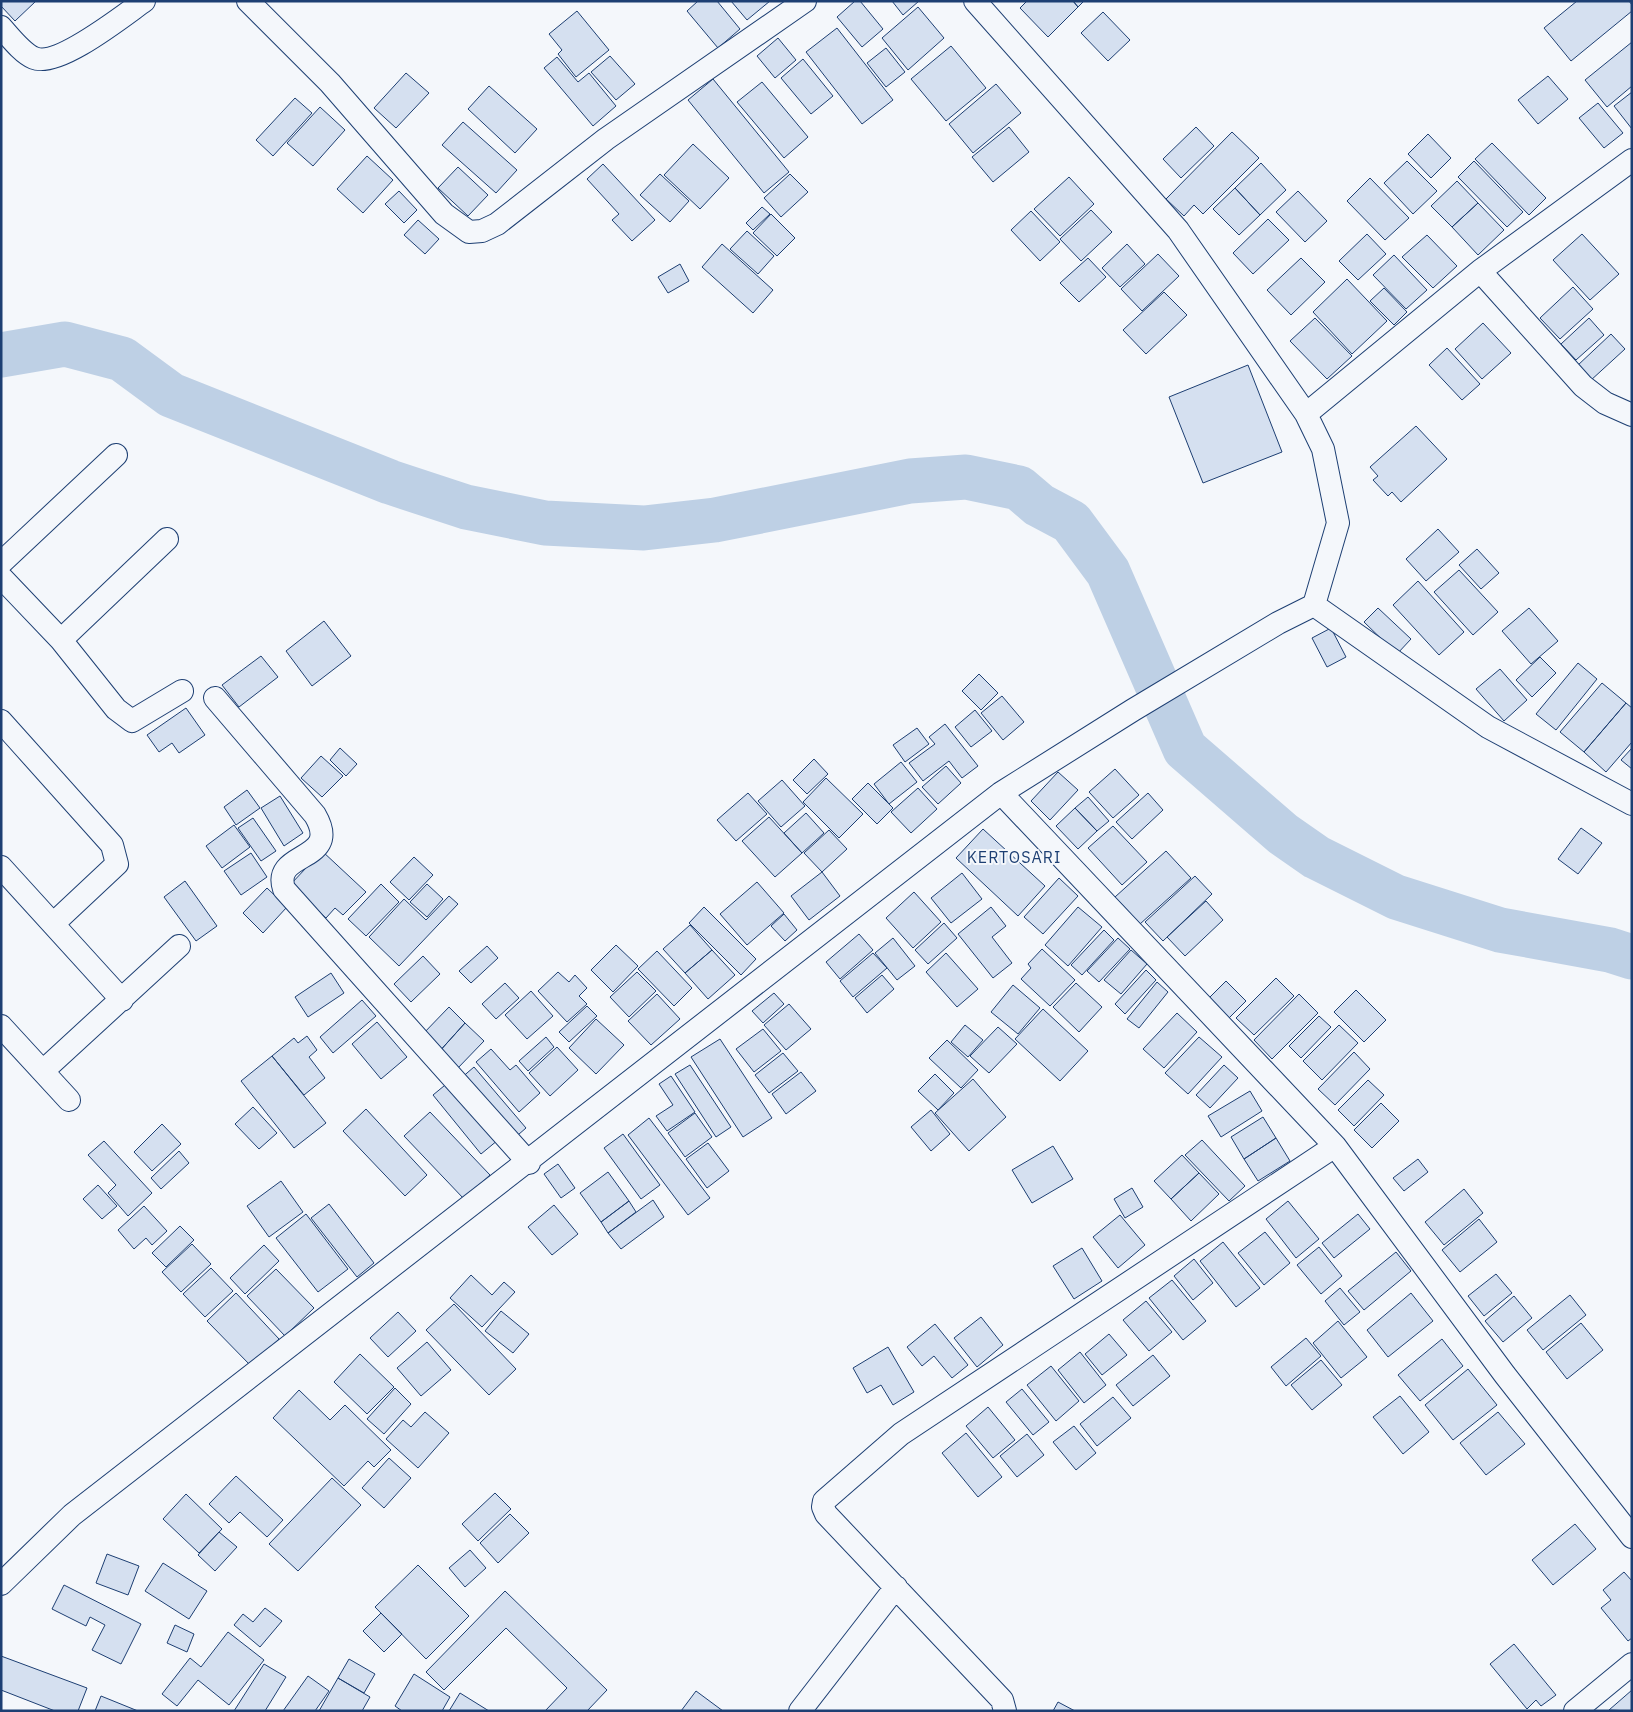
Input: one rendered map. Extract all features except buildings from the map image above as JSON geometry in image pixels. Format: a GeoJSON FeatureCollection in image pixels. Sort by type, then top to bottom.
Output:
{"type":"FeatureCollection","features":[{"type":"Feature","properties":{"kind":"street"},"geometry":{"type":"LineString","coordinates":[[1,27],[26,53],[33,58],[43,60],[77,48],[144,1]]}},
{"type":"Feature","properties":{"kind":"street"},"geometry":{"type":"LineString","coordinates":[[248,1],[330,83],[444,214],[469,232],[482,231],[497,224],[606,139],[805,1]]}},
{"type":"Feature","properties":{"kind":"street"},"geometry":{"type":"LineString","coordinates":[[1,1584],[72,1515],[529,1163],[1001,793],[1278,622],[1314,605],[1338,523],[1323,449],[1306,414],[1178,230],[975,1]]}},
{"type":"Feature","properties":{"kind":"street"},"geometry":{"type":"LineString","coordinates":[[1306,414],[1480,271],[1632,160]]}},
{"type":"Feature","properties":{"kind":"street"},"geometry":{"type":"LineString","coordinates":[[1480,271],[1583,386],[1605,403],[1632,415]]}},
{"type":"Feature","properties":{"kind":"street"},"geometry":{"type":"LineString","coordinates":[[1,563],[116,455]]}},
{"type":"Feature","properties":{"kind":"street"},"geometry":{"type":"LineString","coordinates":[[61,640],[168,539]]}},
{"type":"Feature","properties":{"kind":"street"},"geometry":{"type":"LineString","coordinates":[[1,577],[61,640],[116,709],[132,721],[182,691]]}},
{"type":"Feature","properties":{"kind":"street"},"geometry":{"type":"LineString","coordinates":[[1314,605],[1488,727],[1632,804]]}},
{"type":"Feature","properties":{"kind":"street"},"geometry":{"type":"LineString","coordinates":[[215,698],[315,815],[322,827],[323,838],[319,846],[289,865],[283,874],[281,881],[284,889],[529,1163]]}},
{"type":"Feature","properties":{"kind":"street"},"geometry":{"type":"LineString","coordinates":[[1,720],[112,845],[115,851],[117,864],[53,924]]}},
{"type":"Feature","properties":{"kind":"street"},"geometry":{"type":"LineString","coordinates":[[1001,793],[1335,1146],[1504,1374],[1632,1537]]}},
{"type":"Feature","properties":{"kind":"street"},"geometry":{"type":"LineString","coordinates":[[1,867],[122,1000]]}},
{"type":"Feature","properties":{"kind":"street"},"geometry":{"type":"LineString","coordinates":[[43,1071],[179,946]]}},
{"type":"Feature","properties":{"kind":"street"},"geometry":{"type":"LineString","coordinates":[[1,1026],[69,1100]]}},
{"type":"Feature","properties":{"kind":"street"},"geometry":{"type":"LineString","coordinates":[[1005,1711],[1002,1700],[826,1514],[823,1508],[824,1501],[832,1492],[901,1434],[1335,1146]]}},
{"type":"Feature","properties":{"kind":"street"},"geometry":{"type":"LineString","coordinates":[[800,1711],[896,1587]]}},
{"type":"Feature","properties":{"kind":"street"},"geometry":{"type":"LineString","coordinates":[[1575,1711],[1632,1664]]}},
{"type":"Feature","properties":{"kind":"waterway"},"geometry":{"type":"LineString","coordinates":[[1,355],[65,344],[122,359],[171,395],[390,482],[466,507],[545,523],[644,528],[715,520],[910,481],[966,477],[1019,488],[1039,505],[1071,522],[1108,572],[1185,749],[1283,834],[1316,857],[1396,897],[1500,930],[1610,950],[1632,957]]}},
{"type":"Feature","properties":{"kind":"district","name":"KERTOSARI"},"geometry":{"type":"Point","coordinates":[1014,857]}}]}
